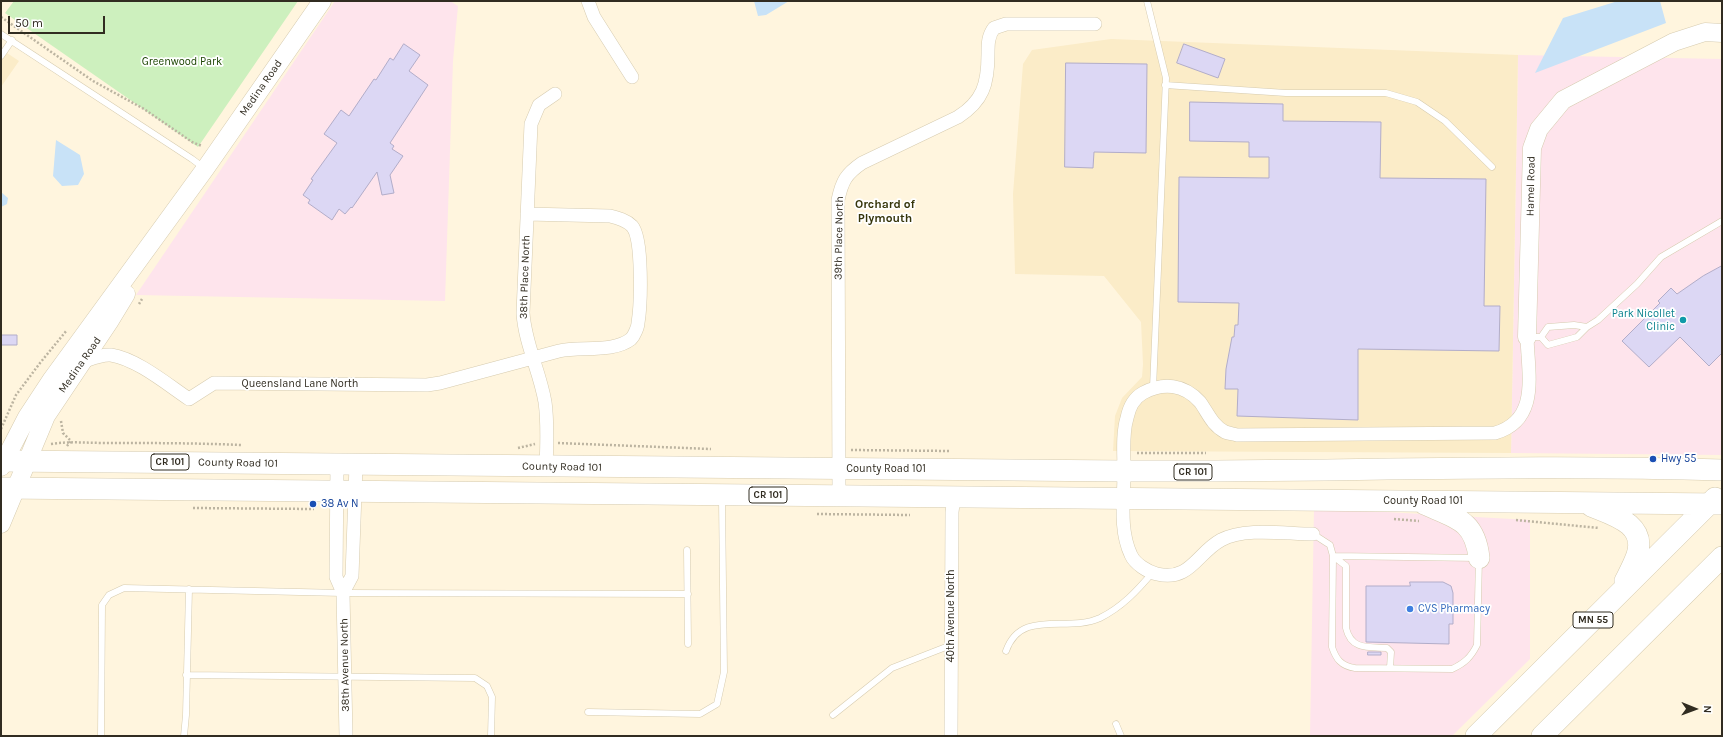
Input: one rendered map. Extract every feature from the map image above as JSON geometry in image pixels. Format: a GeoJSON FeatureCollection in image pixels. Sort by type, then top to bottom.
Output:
{"type":"FeatureCollection","features":[{"type":"Feature","properties":{"kind":"main road","name":"County Road 101"},"geometry":{"type":"LineString","coordinates":[[2,463],[28,461],[1247,472],[1475,468],[1722,470]]}},
{"type":"Feature","properties":{"kind":"main road","name":"County Road 101"},"geometry":{"type":"LineString","coordinates":[[8,488],[1417,501],[1580,502],[1718,500]]}},
{"type":"Feature","properties":{"kind":"main road","name":"MN 55"},"geometry":{"type":"LineString","coordinates":[[1476,736],[1619,594],[1718,500]]}},
{"type":"Feature","properties":{"kind":"main road"},"geometry":{"type":"LineString","coordinates":[[1417,501],[1453,517],[1468,526],[1477,542],[1479,558]]}},
{"type":"Feature","properties":{"kind":"main road"},"geometry":{"type":"LineString","coordinates":[[1580,502],[1621,518],[1632,526],[1637,535],[1637,555],[1619,594]]}},
{"type":"Feature","properties":{"kind":"main road"},"geometry":{"type":"LineString","coordinates":[[1542,736],[1722,557]]}},
{"type":"Feature","properties":{"kind":"street","name":"Medina Road"},"geometry":{"type":"LineString","coordinates":[[2,463],[27,417],[48,385],[172,212],[205,169],[322,1]]}},
{"type":"Feature","properties":{"kind":"street"},"geometry":{"type":"LineString","coordinates":[[588,1],[594,17],[632,78]]}},
{"type":"Feature","properties":{"kind":"street","name":"39th Place North"},"geometry":{"type":"LineString","coordinates":[[839,496],[838,200],[841,185],[849,172],[862,163],[958,117],[970,109],[980,98],[986,85],[990,34],[994,28],[1006,24],[1094,24]]}},
{"type":"Feature","properties":{"kind":"street","name":"Hamel Road"},"geometry":{"type":"LineString","coordinates":[[1534,337],[1532,148],[1539,129],[1563,100],[1674,42],[1705,32],[1722,33]]}},
{"type":"Feature","properties":{"kind":"street","name":"38th Place North"},"geometry":{"type":"LineString","coordinates":[[546,466],[545,402],[524,325],[523,313],[531,124],[539,105],[555,94]]}},
{"type":"Feature","properties":{"kind":"street","name":"Medina Road"},"geometry":{"type":"LineString","coordinates":[[1,524],[8,488],[28,461],[46,416],[109,322],[172,212]]}},
{"type":"Feature","properties":{"kind":"street","name":"Queensland Lane North"},"geometry":{"type":"LineString","coordinates":[[82,362],[103,355],[123,358],[156,377],[189,399],[214,383],[427,385],[440,383],[572,348],[603,348],[618,346],[632,338],[638,324],[640,248],[637,235],[632,226],[621,218],[610,216],[527,214]]}},
{"type":"Feature","properties":{"kind":"street"},"geometry":{"type":"LineString","coordinates":[[1313,534],[1249,533],[1233,535],[1219,541],[1190,568],[1178,574],[1157,574],[1141,566],[1132,557],[1125,539],[1123,498],[1126,418],[1132,404],[1141,395],[1153,388],[1171,386],[1182,388],[1192,394],[1201,403],[1207,416],[1216,425],[1225,432],[1236,435],[1495,433],[1507,429],[1516,423],[1523,414],[1528,401],[1534,337]]}},
{"type":"Feature","properties":{"kind":"street","name":"38th Avenue North"},"geometry":{"type":"LineString","coordinates":[[343,593],[352,576],[346,491],[346,465]]}},
{"type":"Feature","properties":{"kind":"street","name":"38th Avenue North"},"geometry":{"type":"LineString","coordinates":[[346,465],[346,491],[336,577],[343,593],[346,676],[346,736]]}},
{"type":"Feature","properties":{"kind":"street","name":"40th Avenue North"},"geometry":{"type":"LineString","coordinates":[[951,736],[952,512],[954,497]]}},
{"type":"Feature","properties":{"kind":"lane"},"geometry":{"type":"LineString","coordinates":[[1147,1],[1166,78],[1153,388]]}},
{"type":"Feature","properties":{"kind":"lane"},"geometry":{"type":"LineString","coordinates":[[1,34],[205,169]]}},
{"type":"Feature","properties":{"kind":"lane"},"geometry":{"type":"LineString","coordinates":[[1,56],[12,40]]}},
{"type":"Feature","properties":{"kind":"lane"},"geometry":{"type":"LineString","coordinates":[[1165,85],[1265,92],[1386,93],[1417,102],[1440,117],[1479,152],[1492,166]]}},
{"type":"Feature","properties":{"kind":"lane"},"geometry":{"type":"LineString","coordinates":[[1587,327],[1574,325],[1548,327],[1534,337],[1548,345],[1577,338],[1587,327],[1598,320],[1637,284],[1661,256],[1722,222]]}},
{"type":"Feature","properties":{"kind":"lane"},"geometry":{"type":"LineString","coordinates":[[588,712],[700,714],[717,704],[724,672],[722,495]]}},
{"type":"Feature","properties":{"kind":"lane"},"geometry":{"type":"LineString","coordinates":[[1313,534],[1330,545],[1333,556],[1332,647],[1334,655],[1347,667],[1452,669],[1463,664],[1471,657],[1477,645],[1479,558],[1333,556]]}},
{"type":"Feature","properties":{"kind":"lane"},"geometry":{"type":"LineString","coordinates":[[687,550],[688,644]]}},
{"type":"Feature","properties":{"kind":"lane"},"geometry":{"type":"LineString","coordinates":[[1333,556],[1346,566],[1346,628],[1348,638],[1365,647],[1386,648],[1390,652],[1390,668]]}},
{"type":"Feature","properties":{"kind":"lane"},"geometry":{"type":"LineString","coordinates":[[1006,651],[1014,636],[1021,629],[1031,625],[1081,624],[1099,618],[1119,607],[1135,593],[1153,572]]}},
{"type":"Feature","properties":{"kind":"lane"},"geometry":{"type":"LineString","coordinates":[[101,736],[102,605],[109,595],[124,588],[343,593],[688,594]]}},
{"type":"Feature","properties":{"kind":"lane"},"geometry":{"type":"LineString","coordinates":[[184,736],[186,715],[189,589]]}},
{"type":"Feature","properties":{"kind":"lane"},"geometry":{"type":"LineString","coordinates":[[833,715],[892,668],[951,645]]}},
{"type":"Feature","properties":{"kind":"lane"},"geometry":{"type":"LineString","coordinates":[[186,675],[475,678],[488,686],[492,698],[491,736]]}},
{"type":"Feature","properties":{"kind":"lane"},"geometry":{"type":"LineString","coordinates":[[1116,724],[1121,736]]}},
{"type":"Feature","properties":{"kind":"path"},"geometry":{"type":"LineString","coordinates":[[1,17],[93,81],[144,109],[192,142],[202,146]]}},
{"type":"Feature","properties":{"kind":"shaded area"},"geometry":{"type":"Polygon","coordinates":[[[335,1],[450,1],[458,6],[453,61],[445,301],[136,295],[335,1]]]}},
{"type":"Feature","properties":{"kind":"shaded area"},"geometry":{"type":"Polygon","coordinates":[[[1111,39],[1518,55],[1511,453],[1113,451],[1115,416],[1122,398],[1142,377],[1143,364],[1141,322],[1104,276],[1015,274],[1013,194],[1023,64],[1032,50],[1111,39]]]}},
{"type":"Feature","properties":{"kind":"shaded area"},"geometry":{"type":"Polygon","coordinates":[[[1,49],[19,61],[1,87],[1,49]]]}},
{"type":"Feature","properties":{"kind":"shaded area"},"geometry":{"type":"Polygon","coordinates":[[[1518,55],[1722,59],[1722,455],[1511,453],[1518,55]]]}},
{"type":"Feature","properties":{"kind":"shaded area"},"geometry":{"type":"Polygon","coordinates":[[[1314,508],[1530,520],[1530,659],[1452,736],[1310,736],[1314,508]]]}},
{"type":"Feature","properties":{"kind":"green space","name":"Greenwood Park"},"geometry":{"type":"Polygon","coordinates":[[[14,1],[298,1],[198,147],[5,13],[14,1]]]}},
{"type":"Feature","properties":{"kind":"water"},"geometry":{"type":"Polygon","coordinates":[[[754,1],[789,1],[766,15],[758,16],[754,1]]]}},
{"type":"Feature","properties":{"kind":"water"},"geometry":{"type":"Polygon","coordinates":[[[1618,1],[1660,1],[1666,23],[1535,73],[1563,18],[1618,1]]]}},
{"type":"Feature","properties":{"kind":"water"},"geometry":{"type":"Polygon","coordinates":[[[56,140],[80,155],[84,174],[78,185],[62,186],[53,176],[56,140]]]}},
{"type":"Feature","properties":{"kind":"water"},"geometry":{"type":"Polygon","coordinates":[[[1,192],[8,198],[7,204],[1,207],[1,192]]]}},
{"type":"Feature","properties":{"kind":"building"},"geometry":{"type":"Polygon","coordinates":[[[404,44],[420,55],[409,71],[428,85],[390,143],[394,146],[392,149],[403,156],[390,175],[394,193],[382,195],[377,172],[352,208],[351,207],[345,214],[339,209],[332,220],[308,203],[310,200],[303,195],[313,180],[311,179],[337,143],[324,134],[341,110],[349,116],[374,79],[376,80],[390,58],[393,60],[404,44]]]}},
{"type":"Feature","properties":{"kind":"building"},"geometry":{"type":"Polygon","coordinates":[[[1184,44],[1225,59],[1218,78],[1177,63],[1184,44]]]}},
{"type":"Feature","properties":{"kind":"building"},"geometry":{"type":"Polygon","coordinates":[[[1066,63],[1147,64],[1146,153],[1094,152],[1093,168],[1065,167],[1066,63]]]}},
{"type":"Feature","properties":{"kind":"building"},"geometry":{"type":"Polygon","coordinates":[[[1190,102],[1283,104],[1283,121],[1381,122],[1380,178],[1486,179],[1484,306],[1500,306],[1499,351],[1358,349],[1358,420],[1237,416],[1238,389],[1225,389],[1226,369],[1232,337],[1234,337],[1235,325],[1238,325],[1239,303],[1178,302],[1179,177],[1269,178],[1269,157],[1249,157],[1249,142],[1190,141],[1190,102]]]}},
{"type":"Feature","properties":{"kind":"building","name":"Park Nicollet Clinic"},"geometry":{"type":"Polygon","coordinates":[[[1722,266],[1722,353],[1709,366],[1680,337],[1649,367],[1622,341],[1660,303],[1658,301],[1671,288],[1677,294],[1703,276],[1722,266]]]}},
{"type":"Feature","properties":{"kind":"building"},"geometry":{"type":"Polygon","coordinates":[[[1,335],[17,335],[17,345],[1,345],[1,335]]]}},
{"type":"Feature","properties":{"kind":"building","name":"CVS Pharmacy"},"geometry":{"type":"Polygon","coordinates":[[[1410,582],[1443,582],[1451,586],[1453,593],[1453,624],[1449,624],[1449,644],[1366,642],[1366,586],[1410,586],[1410,582]]]}},
{"type":"Feature","properties":{"kind":"building"},"geometry":{"type":"Polygon","coordinates":[[[1368,652],[1381,652],[1381,655],[1368,655],[1368,652]]]}},
{"type":"Feature","properties":{"kind":"place","name":"Park Nicollet Clinic"},"geometry":{"type":"Point","coordinates":[1683,320]}},
{"type":"Feature","properties":{"kind":"place","name":"Hwy 55"},"geometry":{"type":"Point","coordinates":[1653,459]}},
{"type":"Feature","properties":{"kind":"place","name":"38 Av N"},"geometry":{"type":"Point","coordinates":[313,504]}},
{"type":"Feature","properties":{"kind":"place","name":"CVS Pharmacy"},"geometry":{"type":"Point","coordinates":[1410,609]}},
{"type":"Feature","properties":{"kind":"district","name":"Orchard of Plymouth"},"geometry":{"type":"Point","coordinates":[885,212]}}]}
